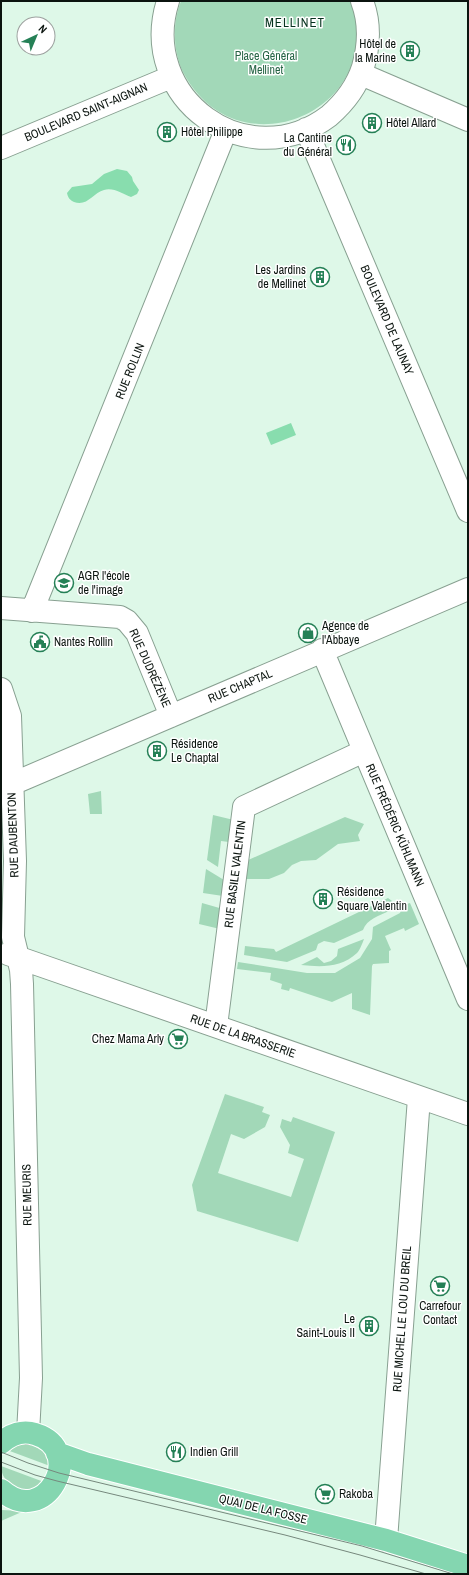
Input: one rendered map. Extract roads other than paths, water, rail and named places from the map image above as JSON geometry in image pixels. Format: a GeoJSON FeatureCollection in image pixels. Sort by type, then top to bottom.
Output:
{"type":"FeatureCollection","features":[{"type":"Feature","properties":{"kind":"main road"},"geometry":{"type":"LineString","coordinates":[[2,1493],[14,1499],[27,1501],[36,1499],[46,1494],[54,1486],[60,1467],[57,1453],[46,1440],[39,1435],[10,1435]]}},
{"type":"Feature","properties":{"kind":"main road","name":"QUAI DE LA FOSSE"},"geometry":{"type":"LineString","coordinates":[[57,1453],[88,1464],[386,1540],[468,1566]]}},
{"type":"Feature","properties":{"kind":"street"},"geometry":{"type":"LineString","coordinates":[[168,1],[163,20],[162,44],[171,77],[180,92],[193,108],[226,130],[241,135],[270,138],[288,135],[306,129],[321,121],[346,99],[361,74],[366,56],[368,27],[362,1]]}},
{"type":"Feature","properties":{"kind":"street"},"geometry":{"type":"LineString","coordinates":[[361,74],[468,120]]}},
{"type":"Feature","properties":{"kind":"street","name":"BOULEVARD SAINT-AIGNAN"},"geometry":{"type":"LineString","coordinates":[[1,148],[171,77]]}},
{"type":"Feature","properties":{"kind":"street","name":"BOULEVARD DE LAUNAY"},"geometry":{"type":"LineString","coordinates":[[306,129],[468,511]]}},
{"type":"Feature","properties":{"kind":"street","name":"RUE ROLLIN"},"geometry":{"type":"LineString","coordinates":[[32,612],[226,130]]}},
{"type":"Feature","properties":{"kind":"street","name":"RUE CHAPTAL"},"geometry":{"type":"LineString","coordinates":[[12,784],[322,650],[468,589]]}},
{"type":"Feature","properties":{"kind":"street","name":"RUE DUDRÉZÈNE"},"geometry":{"type":"LineString","coordinates":[[1,608],[32,612],[120,617],[127,621],[137,634],[171,716]]}},
{"type":"Feature","properties":{"kind":"street","name":"RUE FRÉDÉRIC KÜHLMANN"},"geometry":{"type":"LineString","coordinates":[[322,650],[468,999]]}},
{"type":"Feature","properties":{"kind":"street","name":"RUE DAUBENTON"},"geometry":{"type":"LineString","coordinates":[[1,689],[10,716],[15,861],[13,937],[10,954]]}},
{"type":"Feature","properties":{"kind":"street","name":"RUE BASILE VALENTIN"},"geometry":{"type":"LineString","coordinates":[[216,1026],[244,807],[364,751]]}},
{"type":"Feature","properties":{"kind":"street","name":"RUE DE LA BRASSERIE"},"geometry":{"type":"LineString","coordinates":[[10,954],[468,1114]]}},
{"type":"Feature","properties":{"kind":"street","name":"RUE MEURIS"},"geometry":{"type":"LineString","coordinates":[[10,954],[22,984],[31,1378],[10,1435]]}},
{"type":"Feature","properties":{"kind":"street","name":"RUE MICHEL LE LOU DU BREIL"},"geometry":{"type":"LineString","coordinates":[[386,1540],[419,1098]]}},
{"type":"Feature","properties":{"kind":"tram line"},"geometry":{"type":"LineString","coordinates":[[1,1452],[59,1473],[362,1546],[453,1574]]}},
{"type":"Feature","properties":{"kind":"tram line"},"geometry":{"type":"LineString","coordinates":[[1,1462],[35,1475],[57,1481],[285,1535],[426,1574]]}},
{"type":"Feature","properties":{"kind":"place","name":"Hôtel de la Marine"},"geometry":{"type":"Point","coordinates":[410,51]}},
{"type":"Feature","properties":{"kind":"place","name":"Hôtel Allard"},"geometry":{"type":"Point","coordinates":[372,123]}},
{"type":"Feature","properties":{"kind":"place","name":"Hôtel Philippe"},"geometry":{"type":"Point","coordinates":[167,132]}},
{"type":"Feature","properties":{"kind":"place","name":"La Cantine du Général"},"geometry":{"type":"Point","coordinates":[346,145]}},
{"type":"Feature","properties":{"kind":"place","name":"Les Jardins de Mellinet"},"geometry":{"type":"Point","coordinates":[320,277]}},
{"type":"Feature","properties":{"kind":"place","name":"AGR l'école de l'image"},"geometry":{"type":"Point","coordinates":[64,583]}},
{"type":"Feature","properties":{"kind":"place","name":"Agence de l'Abbaye"},"geometry":{"type":"Point","coordinates":[308,633]}},
{"type":"Feature","properties":{"kind":"place","name":"Nantes Rollin"},"geometry":{"type":"Point","coordinates":[40,642]}},
{"type":"Feature","properties":{"kind":"place","name":"Résidence Le Chaptal"},"geometry":{"type":"Point","coordinates":[157,751]}},
{"type":"Feature","properties":{"kind":"place","name":"Résidence Square Valentin"},"geometry":{"type":"Point","coordinates":[323,899]}},
{"type":"Feature","properties":{"kind":"place","name":"Chez Mama Arly"},"geometry":{"type":"Point","coordinates":[178,1039]}},
{"type":"Feature","properties":{"kind":"place","name":"Carrefour Contact"},"geometry":{"type":"Point","coordinates":[440,1286]}},
{"type":"Feature","properties":{"kind":"place","name":"Le Saint-Louis II"},"geometry":{"type":"Point","coordinates":[369,1326]}},
{"type":"Feature","properties":{"kind":"place","name":"Indien Grill"},"geometry":{"type":"Point","coordinates":[176,1452]}},
{"type":"Feature","properties":{"kind":"place","name":"Rakoba"},"geometry":{"type":"Point","coordinates":[325,1494]}},
{"type":"Feature","properties":{"kind":"district","name":"MELLINET"},"geometry":{"type":"Point","coordinates":[295,22]}},
{"type":"Feature","properties":{"kind":"park label","name":"Place Général Mellinet"},"geometry":{"type":"Point","coordinates":[266,63]}}]}
